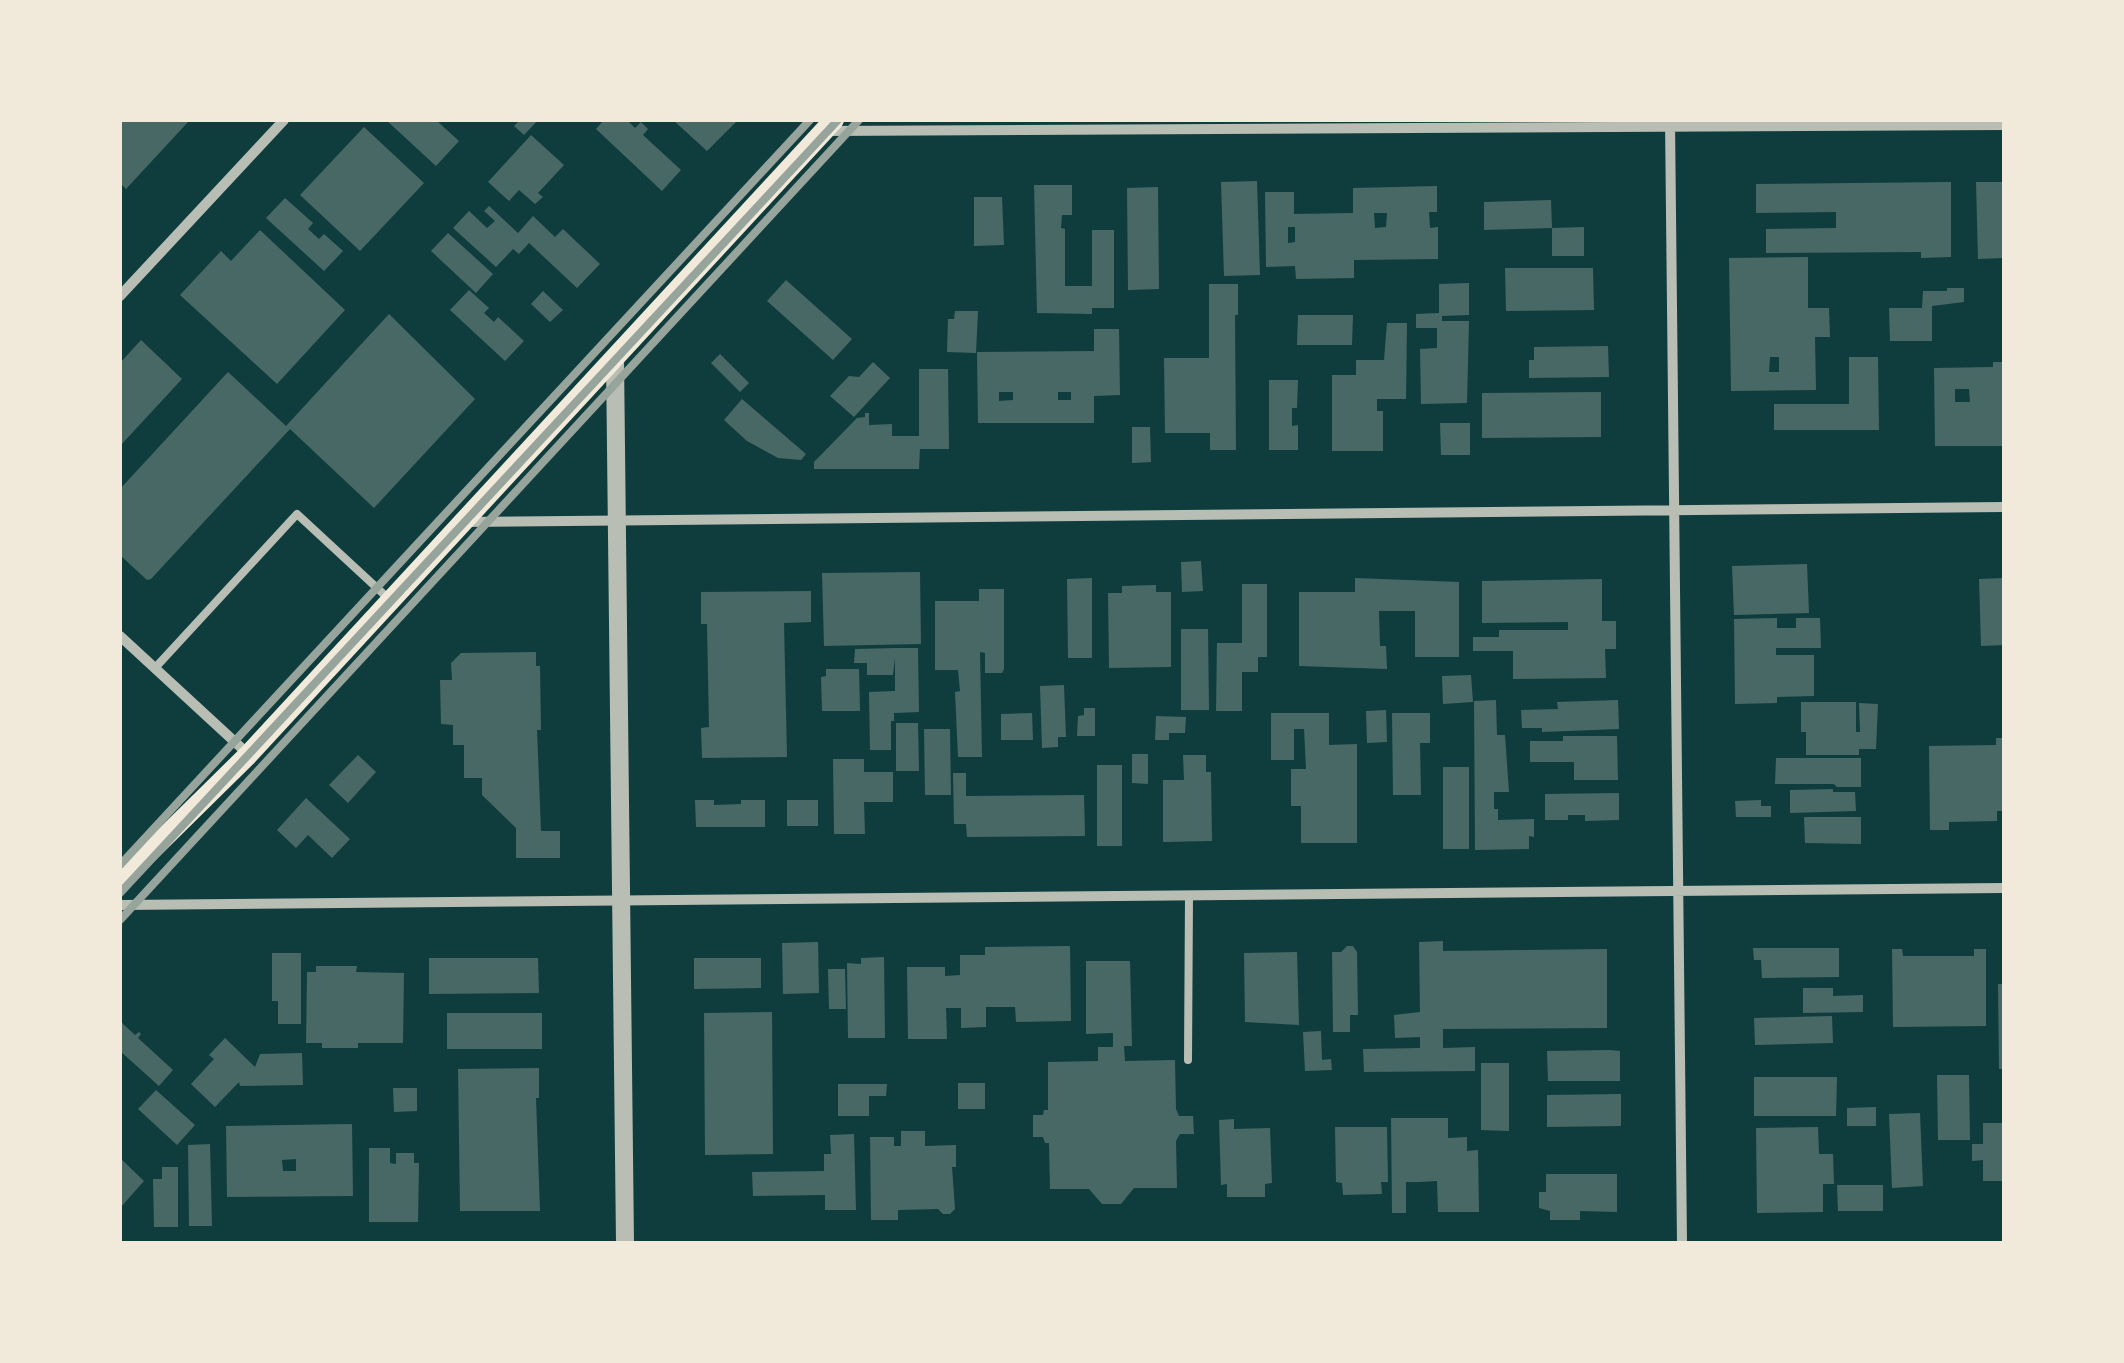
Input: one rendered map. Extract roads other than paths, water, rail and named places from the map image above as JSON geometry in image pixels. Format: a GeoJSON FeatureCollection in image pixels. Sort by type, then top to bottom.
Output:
{"type":"FeatureCollection","features":[{"type":"Feature","properties":{"kind":"main road"},"geometry":{"type":"LineString","coordinates":[[120,881],[248,754],[829,126]]}},
{"type":"Feature","properties":{"kind":"street"},"geometry":{"type":"LineString","coordinates":[[120,296],[284,120]]}},
{"type":"Feature","properties":{"kind":"street"},"geometry":{"type":"LineString","coordinates":[[1670,124],[1682,1243]]}},
{"type":"Feature","properties":{"kind":"street"},"geometry":{"type":"LineString","coordinates":[[829,126],[2004,125]]}},
{"type":"Feature","properties":{"kind":"street"},"geometry":{"type":"LineString","coordinates":[[614,359],[625,1243]]}},
{"type":"Feature","properties":{"kind":"street"},"geometry":{"type":"LineString","coordinates":[[465,522],[2004,507]]}},
{"type":"Feature","properties":{"kind":"street"},"geometry":{"type":"LineString","coordinates":[[120,636],[248,754]]}},
{"type":"Feature","properties":{"kind":"street"},"geometry":{"type":"LineString","coordinates":[[120,905],[2004,888]]}},
{"type":"Feature","properties":{"kind":"lane"},"geometry":{"type":"LineString","coordinates":[[155,668],[297,514],[391,601]]}},
{"type":"Feature","properties":{"kind":"lane"},"geometry":{"type":"LineString","coordinates":[[1188,1060],[1189,896]]}},
{"type":"Feature","properties":{"kind":"railway"},"geometry":{"type":"LineString","coordinates":[[120,865],[810,120]]}},
{"type":"Feature","properties":{"kind":"railway"},"geometry":{"type":"LineString","coordinates":[[120,893],[838,120]]}},
{"type":"Feature","properties":{"kind":"railway"},"geometry":{"type":"LineString","coordinates":[[120,920],[859,120]]}}]}
